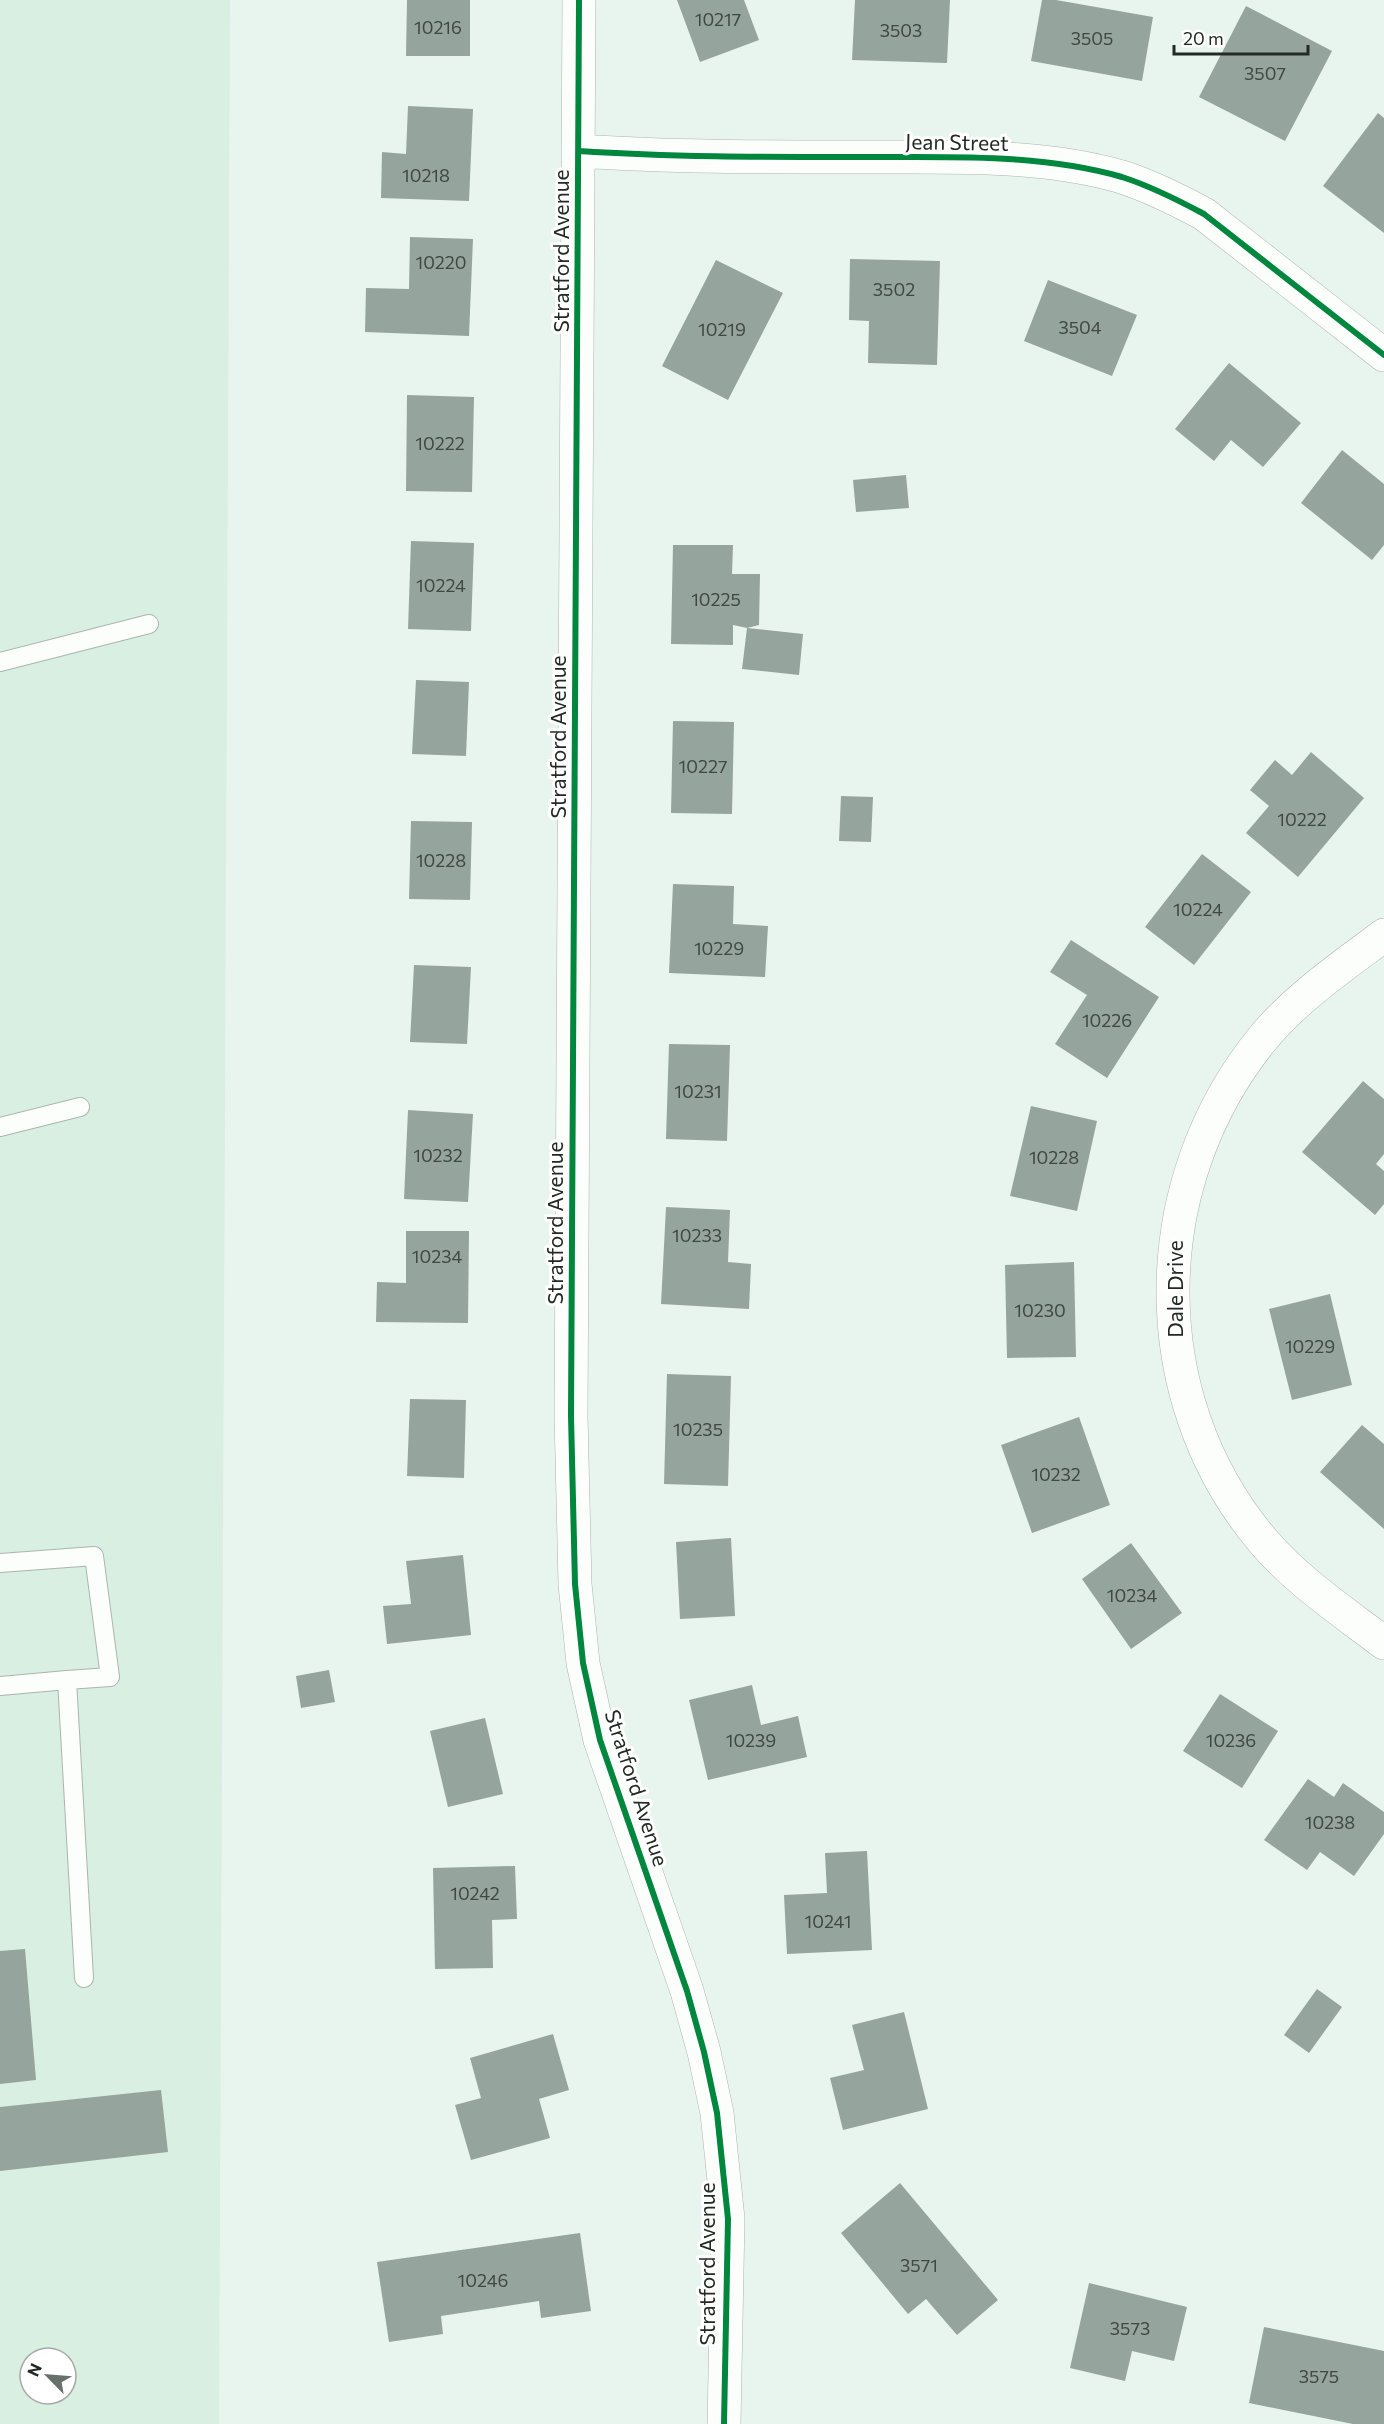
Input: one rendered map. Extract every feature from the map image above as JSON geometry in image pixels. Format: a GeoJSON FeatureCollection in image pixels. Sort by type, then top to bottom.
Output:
{"type":"FeatureCollection","features":[{"type":"Feature","properties":{"kind":"street","name":"Stratford Avenue"},"geometry":{"type":"LineString","coordinates":[[579,0],[571,1416],[575,1584],[583,1663],[600,1740],[687,1990],[704,2052],[717,2113],[729,2219],[724,2424]]}},
{"type":"Feature","properties":{"kind":"street","name":"Jean Street"},"geometry":{"type":"LineString","coordinates":[[579,151],[667,156],[978,158],[1063,164],[1123,177],[1204,214],[1384,356]]}},
{"type":"Feature","properties":{"kind":"street","name":"Dale Drive"},"geometry":{"type":"LineString","coordinates":[[1384,935],[1306,994],[1264,1037],[1226,1090],[1205,1132],[1186,1186],[1176,1233],[1172,1288],[1175,1345],[1187,1400],[1207,1452],[1229,1495],[1263,1541],[1301,1580],[1384,1643]]}},
{"type":"Feature","properties":{"kind":"lane"},"geometry":{"type":"LineString","coordinates":[[0,662],[149,624]]}},
{"type":"Feature","properties":{"kind":"lane"},"geometry":{"type":"LineString","coordinates":[[0,1127],[80,1107]]}},
{"type":"Feature","properties":{"kind":"lane"},"geometry":{"type":"LineString","coordinates":[[0,1563],[94,1556],[110,1677],[0,1686]]}},
{"type":"Feature","properties":{"kind":"lane"},"geometry":{"type":"LineString","coordinates":[[67,1680],[84,1978]]}},
{"type":"Feature","properties":{"kind":"shaded area"},"geometry":{"type":"Polygon","coordinates":[[[0,0],[230,0],[219,2424],[0,2424],[0,0]]]}},
{"type":"Feature","properties":{"kind":"building"},"geometry":{"type":"Polygon","coordinates":[[[407,0],[470,0],[470,56],[406,56],[407,0]]]}},
{"type":"Feature","properties":{"kind":"building"},"geometry":{"type":"Polygon","coordinates":[[[677,0],[744,0],[759,40],[700,62],[677,0]]]}},
{"type":"Feature","properties":{"kind":"building"},"geometry":{"type":"Polygon","coordinates":[[[855,0],[950,0],[947,63],[852,60],[855,0]]]}},
{"type":"Feature","properties":{"kind":"building"},"geometry":{"type":"Polygon","coordinates":[[[1042,0],[1056,0],[1153,17],[1142,81],[1031,61],[1042,0]]]}},
{"type":"Feature","properties":{"kind":"building"},"geometry":{"type":"Polygon","coordinates":[[[1246,6],[1332,51],[1285,141],[1199,97],[1246,6]]]}},
{"type":"Feature","properties":{"kind":"building"},"geometry":{"type":"Polygon","coordinates":[[[408,106],[473,109],[469,201],[381,198],[382,152],[406,154],[408,106]]]}},
{"type":"Feature","properties":{"kind":"building"},"geometry":{"type":"Polygon","coordinates":[[[1378,113],[1384,118],[1384,233],[1323,186],[1378,113]]]}},
{"type":"Feature","properties":{"kind":"building"},"geometry":{"type":"Polygon","coordinates":[[[410,237],[473,239],[469,336],[365,332],[366,288],[409,289],[410,237]]]}},
{"type":"Feature","properties":{"kind":"building"},"geometry":{"type":"Polygon","coordinates":[[[850,259],[940,261],[937,365],[868,363],[869,321],[849,320],[850,259]]]}},
{"type":"Feature","properties":{"kind":"building"},"geometry":{"type":"Polygon","coordinates":[[[716,260],[783,293],[728,400],[662,366],[716,260]]]}},
{"type":"Feature","properties":{"kind":"building"},"geometry":{"type":"Polygon","coordinates":[[[1048,280],[1137,315],[1112,376],[1024,341],[1048,280]]]}},
{"type":"Feature","properties":{"kind":"building"},"geometry":{"type":"Polygon","coordinates":[[[1229,363],[1301,423],[1263,467],[1231,440],[1214,461],[1175,429],[1229,363]]]}},
{"type":"Feature","properties":{"kind":"building"},"geometry":{"type":"Polygon","coordinates":[[[407,395],[474,397],[472,492],[406,491],[407,395]]]}},
{"type":"Feature","properties":{"kind":"building"},"geometry":{"type":"Polygon","coordinates":[[[1342,450],[1384,484],[1384,545],[1372,560],[1301,503],[1342,450]]]}},
{"type":"Feature","properties":{"kind":"building"},"geometry":{"type":"Polygon","coordinates":[[[906,475],[909,508],[856,512],[853,480],[906,475]]]}},
{"type":"Feature","properties":{"kind":"building"},"geometry":{"type":"Polygon","coordinates":[[[411,541],[474,543],[471,631],[408,629],[411,541]]]}},
{"type":"Feature","properties":{"kind":"building"},"geometry":{"type":"Polygon","coordinates":[[[673,545],[733,545],[732,574],[760,574],[759,625],[747,628],[733,625],[733,645],[671,644],[673,545]]]}},
{"type":"Feature","properties":{"kind":"building"},"geometry":{"type":"Polygon","coordinates":[[[747,628],[803,634],[799,675],[742,669],[747,628]]]}},
{"type":"Feature","properties":{"kind":"building"},"geometry":{"type":"Polygon","coordinates":[[[416,680],[469,682],[466,756],[412,754],[416,680]]]}},
{"type":"Feature","properties":{"kind":"building"},"geometry":{"type":"Polygon","coordinates":[[[673,721],[734,722],[732,814],[671,813],[673,721]]]}},
{"type":"Feature","properties":{"kind":"building"},"geometry":{"type":"Polygon","coordinates":[[[1311,752],[1364,798],[1298,877],[1246,833],[1269,806],[1250,790],[1275,760],[1292,775],[1311,752]]]}},
{"type":"Feature","properties":{"kind":"building"},"geometry":{"type":"Polygon","coordinates":[[[841,796],[873,797],[871,842],[839,841],[841,796]]]}},
{"type":"Feature","properties":{"kind":"building"},"geometry":{"type":"Polygon","coordinates":[[[411,821],[472,822],[470,900],[409,899],[411,821]]]}},
{"type":"Feature","properties":{"kind":"building"},"geometry":{"type":"Polygon","coordinates":[[[1202,854],[1251,892],[1194,965],[1145,927],[1202,854]]]}},
{"type":"Feature","properties":{"kind":"building"},"geometry":{"type":"Polygon","coordinates":[[[673,884],[734,886],[733,924],[768,926],[765,977],[669,973],[673,884]]]}},
{"type":"Feature","properties":{"kind":"building"},"geometry":{"type":"Polygon","coordinates":[[[1071,940],[1159,997],[1107,1078],[1055,1044],[1087,995],[1050,972],[1071,940]]]}},
{"type":"Feature","properties":{"kind":"building"},"geometry":{"type":"Polygon","coordinates":[[[414,965],[471,967],[467,1044],[410,1042],[414,965]]]}},
{"type":"Feature","properties":{"kind":"building"},"geometry":{"type":"Polygon","coordinates":[[[669,1044],[730,1045],[727,1141],[666,1139],[669,1044]]]}},
{"type":"Feature","properties":{"kind":"building"},"geometry":{"type":"Polygon","coordinates":[[[1363,1081],[1384,1099],[1384,1154],[1376,1164],[1384,1171],[1384,1204],[1375,1215],[1302,1152],[1363,1081]]]}},
{"type":"Feature","properties":{"kind":"building"},"geometry":{"type":"Polygon","coordinates":[[[1031,1106],[1097,1121],[1077,1211],[1010,1196],[1031,1106]]]}},
{"type":"Feature","properties":{"kind":"building"},"geometry":{"type":"Polygon","coordinates":[[[408,1110],[473,1114],[468,1202],[404,1199],[408,1110]]]}},
{"type":"Feature","properties":{"kind":"building"},"geometry":{"type":"Polygon","coordinates":[[[666,1207],[730,1210],[728,1262],[751,1264],[749,1309],[661,1304],[666,1207]]]}},
{"type":"Feature","properties":{"kind":"building"},"geometry":{"type":"Polygon","coordinates":[[[406,1231],[469,1231],[468,1323],[376,1322],[377,1282],[406,1283],[406,1231]]]}},
{"type":"Feature","properties":{"kind":"building"},"geometry":{"type":"Polygon","coordinates":[[[1074,1262],[1076,1357],[1007,1358],[1005,1265],[1074,1262]]]}},
{"type":"Feature","properties":{"kind":"building"},"geometry":{"type":"Polygon","coordinates":[[[1330,1294],[1352,1385],[1292,1400],[1269,1309],[1330,1294]]]}},
{"type":"Feature","properties":{"kind":"building"},"geometry":{"type":"Polygon","coordinates":[[[667,1374],[731,1376],[728,1486],[664,1484],[667,1374]]]}},
{"type":"Feature","properties":{"kind":"building"},"geometry":{"type":"Polygon","coordinates":[[[410,1399],[466,1400],[464,1478],[407,1476],[410,1399]]]}},
{"type":"Feature","properties":{"kind":"building"},"geometry":{"type":"Polygon","coordinates":[[[1079,1417],[1110,1505],[1032,1533],[1001,1445],[1079,1417]]]}},
{"type":"Feature","properties":{"kind":"building"},"geometry":{"type":"Polygon","coordinates":[[[1362,1425],[1384,1444],[1384,1529],[1320,1472],[1362,1425]]]}},
{"type":"Feature","properties":{"kind":"building"},"geometry":{"type":"Polygon","coordinates":[[[731,1538],[735,1616],[680,1619],[676,1542],[731,1538]]]}},
{"type":"Feature","properties":{"kind":"building"},"geometry":{"type":"Polygon","coordinates":[[[1131,1543],[1182,1613],[1131,1649],[1082,1579],[1131,1543]]]}},
{"type":"Feature","properties":{"kind":"building"},"geometry":{"type":"Polygon","coordinates":[[[463,1555],[471,1635],[387,1644],[383,1606],[411,1604],[406,1561],[463,1555]]]}},
{"type":"Feature","properties":{"kind":"building"},"geometry":{"type":"Polygon","coordinates":[[[329,1670],[335,1702],[301,1708],[296,1676],[329,1670]]]}},
{"type":"Feature","properties":{"kind":"building"},"geometry":{"type":"Polygon","coordinates":[[[752,1685],[761,1725],[798,1716],[807,1757],[708,1780],[689,1700],[752,1685]]]}},
{"type":"Feature","properties":{"kind":"building"},"geometry":{"type":"Polygon","coordinates":[[[1220,1694],[1278,1731],[1242,1788],[1183,1751],[1220,1694]]]}},
{"type":"Feature","properties":{"kind":"building"},"geometry":{"type":"Polygon","coordinates":[[[485,1718],[503,1794],[448,1807],[430,1731],[485,1718]]]}},
{"type":"Feature","properties":{"kind":"building"},"geometry":{"type":"Polygon","coordinates":[[[1308,1779],[1334,1797],[1343,1783],[1384,1812],[1384,1834],[1354,1876],[1320,1852],[1307,1870],[1264,1840],[1308,1779]]]}},
{"type":"Feature","properties":{"kind":"building"},"geometry":{"type":"Polygon","coordinates":[[[867,1851],[872,1950],[787,1954],[784,1895],[827,1893],[825,1853],[867,1851]]]}},
{"type":"Feature","properties":{"kind":"building"},"geometry":{"type":"Polygon","coordinates":[[[515,1866],[517,1919],[492,1920],[493,1968],[435,1969],[433,1868],[515,1866]]]}},
{"type":"Feature","properties":{"kind":"building"},"geometry":{"type":"Polygon","coordinates":[[[25,1949],[36,2080],[0,2084],[0,1951],[25,1949]]]}},
{"type":"Feature","properties":{"kind":"building"},"geometry":{"type":"Polygon","coordinates":[[[1317,1989],[1342,2007],[1309,2053],[1284,2035],[1317,1989]]]}},
{"type":"Feature","properties":{"kind":"building"},"geometry":{"type":"Polygon","coordinates":[[[904,2012],[928,2109],[843,2130],[830,2078],[864,2070],[852,2025],[904,2012]]]}},
{"type":"Feature","properties":{"kind":"building"},"geometry":{"type":"Polygon","coordinates":[[[553,2034],[569,2090],[539,2099],[550,2138],[471,2160],[455,2105],[481,2098],[470,2058],[553,2034]]]}},
{"type":"Feature","properties":{"kind":"building"},"geometry":{"type":"Polygon","coordinates":[[[161,2090],[168,2152],[0,2171],[0,2107],[161,2090]]]}},
{"type":"Feature","properties":{"kind":"building"},"geometry":{"type":"Polygon","coordinates":[[[900,2183],[998,2300],[957,2335],[926,2299],[908,2314],[841,2233],[900,2183]]]}},
{"type":"Feature","properties":{"kind":"building"},"geometry":{"type":"Polygon","coordinates":[[[580,2233],[591,2311],[541,2318],[539,2301],[441,2316],[443,2334],[389,2342],[377,2262],[580,2233]]]}},
{"type":"Feature","properties":{"kind":"building"},"geometry":{"type":"Polygon","coordinates":[[[1089,2283],[1187,2307],[1174,2361],[1132,2351],[1125,2381],[1070,2368],[1089,2283]]]}},
{"type":"Feature","properties":{"kind":"building"},"geometry":{"type":"Polygon","coordinates":[[[1264,2327],[1384,2351],[1384,2424],[1353,2424],[1249,2403],[1264,2327]]]}},
{"type":"Feature","properties":{"kind":"cycle path"},"geometry":{"type":"LineString","coordinates":[[579,0],[571,1416],[575,1584],[583,1663],[600,1740],[687,1991],[704,2052],[717,2113],[728,2219],[724,2424]]}},
{"type":"Feature","properties":{"kind":"cycle path"},"geometry":{"type":"LineString","coordinates":[[579,151],[715,156],[988,158],[1056,163],[1122,177],[1204,214],[1384,355]]}}]}
